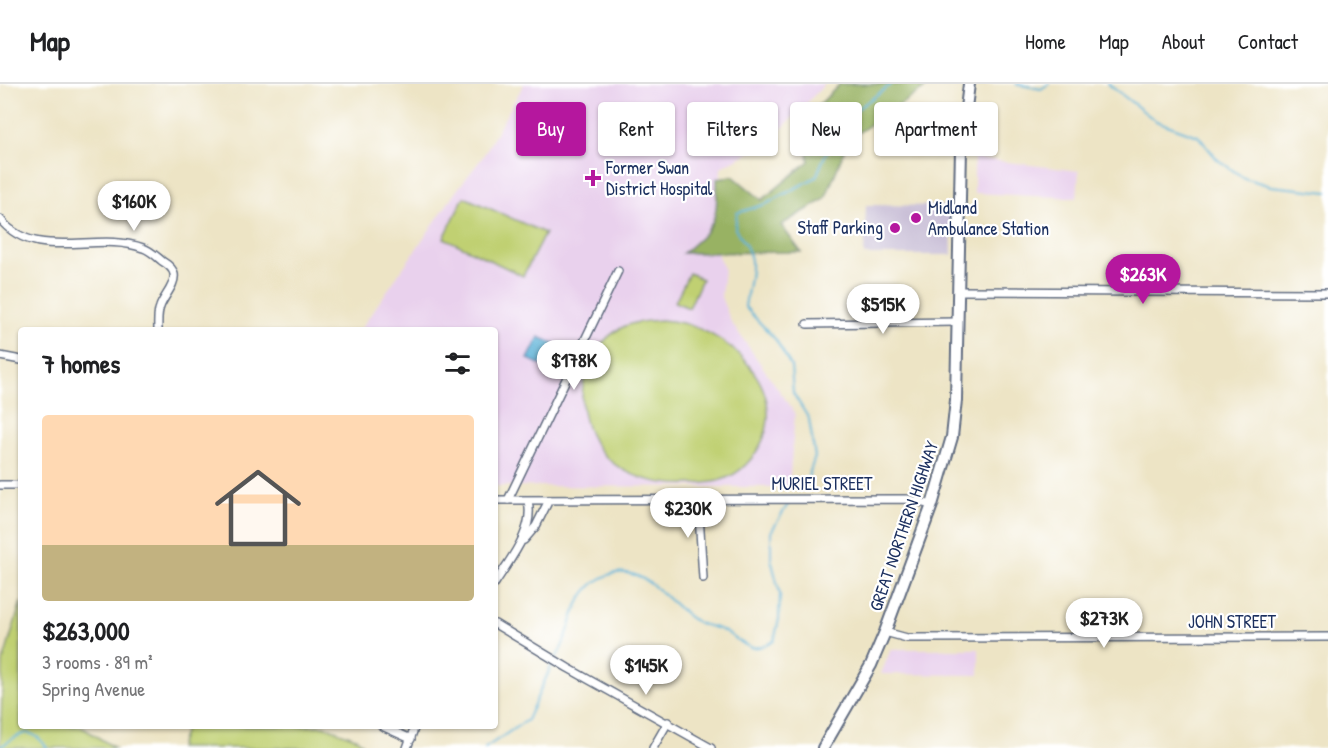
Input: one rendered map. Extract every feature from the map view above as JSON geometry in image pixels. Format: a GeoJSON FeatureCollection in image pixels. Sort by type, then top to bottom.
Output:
{"type":"FeatureCollection","features":[{"type":"Feature","properties":{"kind":"main road","name":"GREAT NORTHERN HIGHWAY"},"geometry":{"type":"LineString","coordinates":[[823,748],[871,665],[885,632],[932,505],[952,437],[956,400],[961,148],[969,84]]}},
{"type":"Feature","properties":{"kind":"street"},"geometry":{"type":"LineString","coordinates":[[0,219],[17,234],[29,240],[45,243],[130,244],[145,248],[169,266],[174,273],[173,282],[158,310],[158,327]]}},
{"type":"Feature","properties":{"kind":"street"},"geometry":{"type":"LineString","coordinates":[[508,500],[618,271]]}},
{"type":"Feature","properties":{"kind":"street"},"geometry":{"type":"LineString","coordinates":[[959,291],[1328,293]]}},
{"type":"Feature","properties":{"kind":"street"},"geometry":{"type":"LineString","coordinates":[[807,324],[958,322]]}},
{"type":"Feature","properties":{"kind":"street"},"geometry":{"type":"LineString","coordinates":[[0,356],[18,359]]}},
{"type":"Feature","properties":{"kind":"street"},"geometry":{"type":"LineString","coordinates":[[0,485],[18,485]]}},
{"type":"Feature","properties":{"kind":"street"},"geometry":{"type":"LineString","coordinates":[[698,499],[703,578]]}},
{"type":"Feature","properties":{"kind":"street","name":"MURIEL STREET"},"geometry":{"type":"LineString","coordinates":[[498,500],[907,499],[932,505]]}},
{"type":"Feature","properties":{"kind":"street"},"geometry":{"type":"LineString","coordinates":[[515,551],[536,526],[549,500]]}},
{"type":"Feature","properties":{"kind":"street"},"geometry":{"type":"LineString","coordinates":[[498,578],[528,527],[530,511],[528,501]]}},
{"type":"Feature","properties":{"kind":"street"},"geometry":{"type":"LineString","coordinates":[[498,626],[711,748]]}},
{"type":"Feature","properties":{"kind":"street","name":"JOHN STREET"},"geometry":{"type":"LineString","coordinates":[[885,632],[907,638],[1328,637]]}},
{"type":"Feature","properties":{"kind":"street"},"geometry":{"type":"LineString","coordinates":[[653,748],[668,722]]}},
{"type":"Feature","properties":{"kind":"street"},"geometry":{"type":"LineString","coordinates":[[389,729],[411,739]]}},
{"type":"Feature","properties":{"kind":"street"},"geometry":{"type":"LineString","coordinates":[[407,748],[413,729]]}},
{"type":"Feature","properties":{"kind":"shaded area"},"geometry":{"type":"Polygon","coordinates":[[[524,84],[825,84],[808,102],[790,102],[790,120],[778,133],[778,102],[687,102],[687,156],[743,156],[721,167],[718,256],[724,269],[721,297],[731,322],[795,413],[789,487],[498,486],[498,327],[362,327],[457,190],[482,158],[524,84]]]}},
{"type":"Feature","properties":{"kind":"shaded area"},"geometry":{"type":"Polygon","coordinates":[[[974,158],[1079,171],[1077,198],[974,193],[974,158]]]}},
{"type":"Feature","properties":{"kind":"shaded area"},"geometry":{"type":"Polygon","coordinates":[[[866,205],[951,206],[952,255],[864,255],[866,205]]]}},
{"type":"Feature","properties":{"kind":"shaded area"},"geometry":{"type":"Polygon","coordinates":[[[891,649],[979,649],[979,675],[881,674],[891,649]]]}},
{"type":"Feature","properties":{"kind":"green space"},"geometry":{"type":"Polygon","coordinates":[[[840,84],[931,84],[904,102],[874,102],[874,122],[862,130],[862,102],[822,102],[840,84]]]}},
{"type":"Feature","properties":{"kind":"green space"},"geometry":{"type":"Polygon","coordinates":[[[808,156],[842,156],[825,199],[781,225],[801,252],[683,253],[703,236],[713,221],[717,178],[733,176],[762,200],[809,161],[808,156]]]}},
{"type":"Feature","properties":{"kind":"green space"},"geometry":{"type":"Polygon","coordinates":[[[464,197],[545,233],[523,276],[444,238],[464,197]]]}},
{"type":"Feature","properties":{"kind":"green space"},"geometry":{"type":"Polygon","coordinates":[[[689,273],[702,279],[689,308],[675,302],[689,273]]]}},
{"type":"Feature","properties":{"kind":"green space"},"geometry":{"type":"Polygon","coordinates":[[[661,320],[686,324],[710,334],[732,348],[750,367],[763,388],[768,411],[765,435],[751,459],[736,473],[724,479],[678,484],[640,477],[616,465],[606,457],[594,442],[586,424],[582,405],[583,386],[587,368],[596,351],[609,337],[625,326],[638,322],[661,320]]]}},
{"type":"Feature","properties":{"kind":"green space"},"geometry":{"type":"Polygon","coordinates":[[[18,612],[18,729],[85,729],[115,748],[0,748],[3,662],[18,612]]]}},
{"type":"Feature","properties":{"kind":"green space"},"geometry":{"type":"Polygon","coordinates":[[[185,729],[332,729],[358,739],[366,748],[179,748],[185,729]]]}},
{"type":"Feature","properties":{"kind":"water"},"geometry":{"type":"Polygon","coordinates":[[[539,337],[564,348],[554,371],[528,359],[539,337]]]}},
{"type":"Feature","properties":{"kind":"waterway"},"geometry":{"type":"LineString","coordinates":[[805,486],[815,457],[809,419],[793,393],[791,366],[776,340],[745,307],[751,266],[748,249],[735,229],[737,213],[766,204],[816,177],[839,122],[892,84]]}},
{"type":"Feature","properties":{"kind":"waterway"},"geometry":{"type":"LineString","coordinates":[[1016,84],[1041,89],[1049,84]]}},
{"type":"Feature","properties":{"kind":"waterway"},"geometry":{"type":"LineString","coordinates":[[1108,84],[1156,121],[1198,136],[1218,160],[1244,178],[1271,186],[1328,192]]}},
{"type":"Feature","properties":{"kind":"waterway"},"geometry":{"type":"LineString","coordinates":[[556,658],[575,610],[585,592],[608,575],[622,572],[636,575],[648,582],[695,621],[721,630],[743,644],[759,647],[774,641],[779,619],[780,594],[771,559],[771,532],[788,504]]}},
{"type":"Feature","properties":{"kind":"waterway"},"geometry":{"type":"LineString","coordinates":[[485,748],[527,720],[553,662]]}},
{"type":"Feature","properties":{"kind":"waterway"},"geometry":{"type":"LineString","coordinates":[[0,747],[19,735],[30,734],[41,740],[47,748]]}},
{"type":"Feature","properties":{"kind":"place","name":"Former Swan District Hospital"},"geometry":{"type":"Point","coordinates":[593,178]}},
{"type":"Feature","properties":{"kind":"place","name":"Midland Ambulance Station"},"geometry":{"type":"Point","coordinates":[916,218]}},
{"type":"Feature","properties":{"kind":"place","name":"Staff Parking"},"geometry":{"type":"Point","coordinates":[895,228]}}]}
